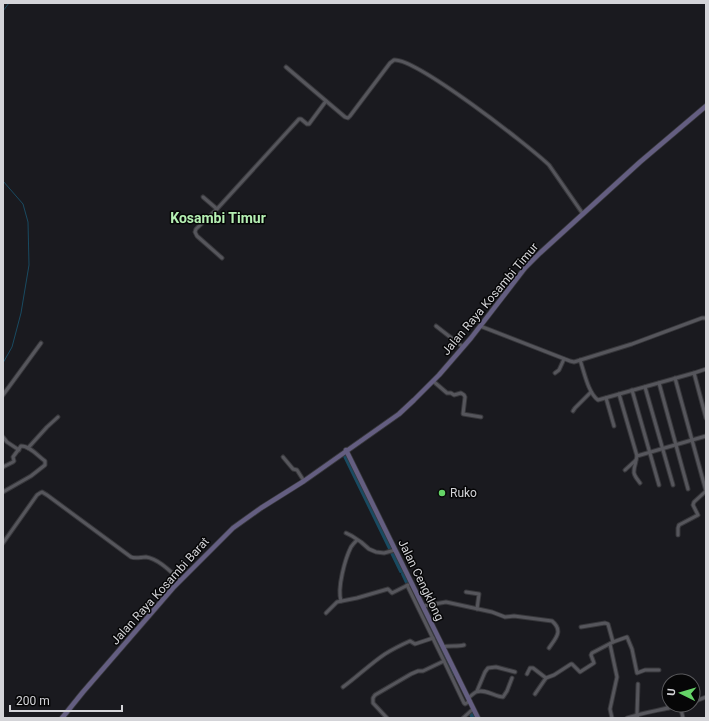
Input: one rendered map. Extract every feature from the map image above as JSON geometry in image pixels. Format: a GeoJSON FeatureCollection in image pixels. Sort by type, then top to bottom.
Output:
{"type":"FeatureCollection","features":[{"type":"Feature","properties":{"kind":"main road","name":"Jalan Raya Kosambi Timur"},"geometry":{"type":"LineString","coordinates":[[346,450],[407,407],[433,381],[463,347],[525,268],[554,239],[648,159],[706,106]]}},
{"type":"Feature","properties":{"kind":"main road","name":"Jalan Raya Kosambi Barat"},"geometry":{"type":"LineString","coordinates":[[62,718],[180,580],[233,528],[261,508],[304,481],[346,450]]}},
{"type":"Feature","properties":{"kind":"main road","name":"Jalan Cengklong"},"geometry":{"type":"LineString","coordinates":[[346,450],[409,584],[423,606],[443,646],[443,653],[478,718]]}},
{"type":"Feature","properties":{"kind":"street"},"geometry":{"type":"LineString","coordinates":[[286,68],[348,118],[390,63],[394,60],[399,60],[419,70],[448,88],[544,160],[583,214]]}},
{"type":"Feature","properties":{"kind":"street"},"geometry":{"type":"LineString","coordinates":[[222,258],[197,236],[195,232],[196,229],[299,119],[309,124],[326,101]]}},
{"type":"Feature","properties":{"kind":"street"},"geometry":{"type":"LineString","coordinates":[[203,197],[217,208]]}},
{"type":"Feature","properties":{"kind":"street"},"geometry":{"type":"LineString","coordinates":[[480,326],[573,362],[632,344],[702,318],[706,318]]}},
{"type":"Feature","properties":{"kind":"street"},"geometry":{"type":"LineString","coordinates":[[436,326],[463,347]]}},
{"type":"Feature","properties":{"kind":"street"},"geometry":{"type":"LineString","coordinates":[[3,395],[41,343]]}},
{"type":"Feature","properties":{"kind":"street"},"geometry":{"type":"LineString","coordinates":[[555,374],[559,370],[564,359]]}},
{"type":"Feature","properties":{"kind":"street"},"geometry":{"type":"LineString","coordinates":[[580,360],[591,392],[598,400],[706,369]]}},
{"type":"Feature","properties":{"kind":"street"},"geometry":{"type":"LineString","coordinates":[[694,373],[706,418]]}},
{"type":"Feature","properties":{"kind":"street"},"geometry":{"type":"LineString","coordinates":[[675,378],[706,491],[694,502],[693,505],[698,515],[679,525],[678,535]]}},
{"type":"Feature","properties":{"kind":"street"},"geometry":{"type":"LineString","coordinates":[[433,381],[447,393],[454,395],[461,393],[464,395],[463,414],[481,417]]}},
{"type":"Feature","properties":{"kind":"street"},"geometry":{"type":"LineString","coordinates":[[659,383],[688,490]]}},
{"type":"Feature","properties":{"kind":"street"},"geometry":{"type":"LineString","coordinates":[[645,387],[673,485]]}},
{"type":"Feature","properties":{"kind":"street"},"geometry":{"type":"LineString","coordinates":[[632,390],[658,485]]}},
{"type":"Feature","properties":{"kind":"street"},"geometry":{"type":"LineString","coordinates":[[573,411],[591,392]]}},
{"type":"Feature","properties":{"kind":"street"},"geometry":{"type":"LineString","coordinates":[[619,394],[636,458],[633,472],[640,483]]}},
{"type":"Feature","properties":{"kind":"street"},"geometry":{"type":"LineString","coordinates":[[606,398],[614,426]]}},
{"type":"Feature","properties":{"kind":"street"},"geometry":{"type":"LineString","coordinates":[[28,448],[58,417]]}},
{"type":"Feature","properties":{"kind":"street"},"geometry":{"type":"LineString","coordinates":[[625,470],[636,458],[706,436]]}},
{"type":"Feature","properties":{"kind":"street"},"geometry":{"type":"LineString","coordinates":[[3,437],[6,441],[19,450]]}},
{"type":"Feature","properties":{"kind":"street"},"geometry":{"type":"LineString","coordinates":[[3,467],[14,461],[13,457],[21,446],[28,448],[45,461],[45,464],[18,484],[3,492]]}},
{"type":"Feature","properties":{"kind":"street"},"geometry":{"type":"LineString","coordinates":[[283,457],[292,469],[297,470],[304,481]]}},
{"type":"Feature","properties":{"kind":"street"},"geometry":{"type":"LineString","coordinates":[[3,543],[38,495],[42,492],[131,557],[147,557],[155,560],[180,580]]}},
{"type":"Feature","properties":{"kind":"street"},"geometry":{"type":"LineString","coordinates":[[346,533],[358,540],[368,549],[381,553],[393,551]]}},
{"type":"Feature","properties":{"kind":"street"},"geometry":{"type":"LineString","coordinates":[[341,601],[341,579],[348,553],[352,545],[358,540]]}},
{"type":"Feature","properties":{"kind":"street"},"geometry":{"type":"LineString","coordinates":[[326,613],[335,604],[341,601],[388,589],[392,593],[409,584],[433,638],[443,653],[444,661],[455,677]]}},
{"type":"Feature","properties":{"kind":"street"},"geometry":{"type":"LineString","coordinates":[[466,592],[479,594],[477,609]]}},
{"type":"Feature","properties":{"kind":"street"},"geometry":{"type":"LineString","coordinates":[[423,606],[446,602],[492,612],[505,617],[515,616],[552,621],[557,627],[558,634],[549,648]]}},
{"type":"Feature","properties":{"kind":"street"},"geometry":{"type":"LineString","coordinates":[[581,627],[604,623],[608,624],[617,677],[610,709],[612,718]]}},
{"type":"Feature","properties":{"kind":"street"},"geometry":{"type":"LineString","coordinates":[[535,694],[546,678],[571,664],[580,672],[594,663],[591,655],[592,653],[627,637],[632,649],[637,673],[645,670],[659,670]]}},
{"type":"Feature","properties":{"kind":"street"},"geometry":{"type":"LineString","coordinates":[[343,688],[372,664],[397,647],[410,640],[415,644],[433,638]]}},
{"type":"Feature","properties":{"kind":"street"},"geometry":{"type":"LineString","coordinates":[[443,646],[464,645]]}},
{"type":"Feature","properties":{"kind":"street"},"geometry":{"type":"LineString","coordinates":[[387,718],[374,703],[373,698],[375,695],[418,670],[423,671],[444,661]]}},
{"type":"Feature","properties":{"kind":"street"},"geometry":{"type":"LineString","coordinates":[[468,701],[477,691],[488,668],[496,667],[515,672]]}},
{"type":"Feature","properties":{"kind":"street"},"geometry":{"type":"LineString","coordinates":[[527,674],[530,668],[533,668],[546,678]]}},
{"type":"Feature","properties":{"kind":"street"},"geometry":{"type":"LineString","coordinates":[[477,691],[503,697],[512,678]]}},
{"type":"Feature","properties":{"kind":"street"},"geometry":{"type":"LineString","coordinates":[[638,684],[638,716]]}},
{"type":"Feature","properties":{"kind":"street"},"geometry":{"type":"LineString","coordinates":[[463,718],[473,709]]}},
{"type":"Feature","properties":{"kind":"street"},"geometry":{"type":"LineString","coordinates":[[628,718],[661,710]]}},
{"type":"Feature","properties":{"kind":"waterway"},"geometry":{"type":"LineString","coordinates":[[3,11],[9,3]]}},
{"type":"Feature","properties":{"kind":"waterway"},"geometry":{"type":"LineString","coordinates":[[3,181],[23,204],[28,222],[29,265],[21,313],[12,347],[3,363]]}},
{"type":"Feature","properties":{"kind":"waterway"},"geometry":{"type":"LineString","coordinates":[[345,456],[401,571]]}},
{"type":"Feature","properties":{"kind":"waterway"},"geometry":{"type":"LineString","coordinates":[[403,574],[409,587]]}},
{"type":"Feature","properties":{"kind":"waterway"},"geometry":{"type":"LineString","coordinates":[[416,600],[442,652]]}},
{"type":"Feature","properties":{"kind":"waterway"},"geometry":{"type":"LineString","coordinates":[[444,655],[452,676]]}},
{"type":"Feature","properties":{"kind":"waterway"},"geometry":{"type":"LineString","coordinates":[[470,712],[473,718]]}},
{"type":"Feature","properties":{"kind":"place","name":"Ruko"},"geometry":{"type":"Point","coordinates":[442,493]}},
{"type":"Feature","properties":{"kind":"district","name":"Kosambi Timur"},"geometry":{"type":"Point","coordinates":[218,218]}}]}
